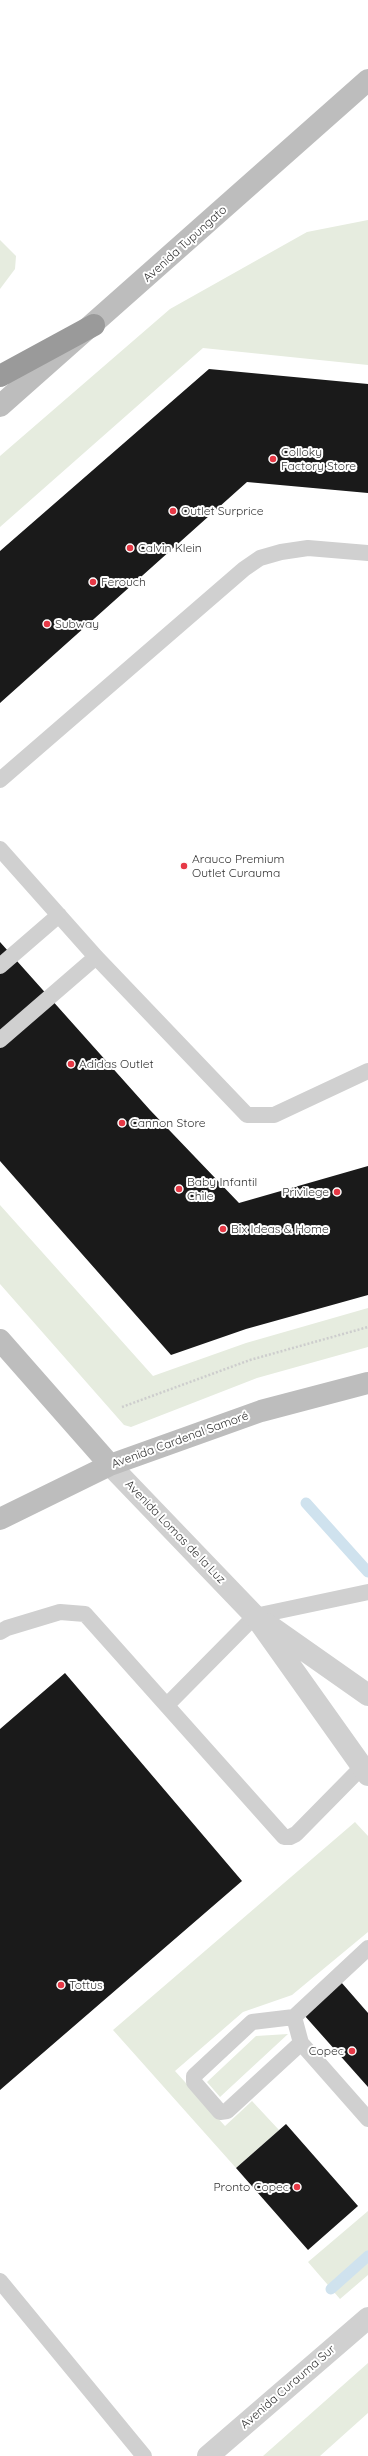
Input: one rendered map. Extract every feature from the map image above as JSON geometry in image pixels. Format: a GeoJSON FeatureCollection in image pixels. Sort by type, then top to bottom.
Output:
{"type":"FeatureCollection","features":[{"type":"Feature","properties":{"kind":"highway"},"geometry":{"type":"LineString","coordinates":[[0,376],[94,325]]}},
{"type":"Feature","properties":{"kind":"main road","name":"Avenida Tupungato"},"geometry":{"type":"LineString","coordinates":[[0,406],[94,325],[368,80]]}},
{"type":"Feature","properties":{"kind":"main road","name":"Avenida Lomas de la Luz"},"geometry":{"type":"LineString","coordinates":[[0,1340],[110,1465]]}},
{"type":"Feature","properties":{"kind":"main road","name":"Avenida Cardenal Samoré"},"geometry":{"type":"LineString","coordinates":[[0,1519],[110,1465],[261,1411],[368,1383]]}},
{"type":"Feature","properties":{"kind":"street","name":"Avenida Lomas de la Luz"},"geometry":{"type":"LineString","coordinates":[[110,1465],[255,1616],[364,1771]]}},
{"type":"Feature","properties":{"kind":"street","name":"Avenida Lomas de la Luz"},"geometry":{"type":"LineString","coordinates":[[255,1616],[368,1695]]}},
{"type":"Feature","properties":{"kind":"street","name":"Avenida Curauma Sur"},"geometry":{"type":"LineString","coordinates":[[208,2456],[368,2318]]}},
{"type":"Feature","properties":{"kind":"lane"},"geometry":{"type":"LineString","coordinates":[[0,780],[244,569],[260,558],[281,552],[308,548],[368,553]]}},
{"type":"Feature","properties":{"kind":"lane"},"geometry":{"type":"LineString","coordinates":[[0,849],[96,957],[248,1116],[274,1115],[368,1071]]}},
{"type":"Feature","properties":{"kind":"lane"},"geometry":{"type":"LineString","coordinates":[[0,966],[59,915]]}},
{"type":"Feature","properties":{"kind":"lane"},"geometry":{"type":"LineString","coordinates":[[0,1040],[96,957]]}},
{"type":"Feature","properties":{"kind":"lane"},"geometry":{"type":"LineString","coordinates":[[167,1705],[255,1616],[368,1592]]}},
{"type":"Feature","properties":{"kind":"lane"},"geometry":{"type":"LineString","coordinates":[[0,1632],[7,1628],[60,1612],[85,1614],[284,1837],[290,1837],[296,1834],[364,1771]]}},
{"type":"Feature","properties":{"kind":"lane"},"geometry":{"type":"LineString","coordinates":[[301,2043],[227,2111],[220,2112],[194,2082],[194,2076],[252,2022],[294,2016],[368,1948]]}},
{"type":"Feature","properties":{"kind":"lane"},"geometry":{"type":"LineString","coordinates":[[294,2016],[301,2043],[368,2119]]}},
{"type":"Feature","properties":{"kind":"lane"},"geometry":{"type":"LineString","coordinates":[[0,2282],[144,2456]]}},
{"type":"Feature","properties":{"kind":"path"},"geometry":{"type":"LineString","coordinates":[[122,1407],[250,1360],[368,1327]]}},
{"type":"Feature","properties":{"kind":"shaded area"},"geometry":{"type":"Polygon","coordinates":[[[368,220],[368,365],[203,348],[0,527],[0,456],[170,309],[307,232],[368,220]]]}},
{"type":"Feature","properties":{"kind":"shaded area"},"geometry":{"type":"Polygon","coordinates":[[[0,240],[16,256],[15,269],[0,289],[0,240]]]}},
{"type":"Feature","properties":{"kind":"shaded area"},"geometry":{"type":"Polygon","coordinates":[[[0,1205],[153,1376],[246,1343],[368,1308],[368,1347],[257,1378],[131,1427],[124,1425],[0,1284],[0,1205]]]}},
{"type":"Feature","properties":{"kind":"shaded area"},"geometry":{"type":"Polygon","coordinates":[[[355,1822],[368,1836],[368,1932],[292,1995],[243,2012],[175,2071],[225,2126],[252,2101],[279,2130],[236,2168],[113,2030],[355,1822]]]}},
{"type":"Feature","properties":{"kind":"shaded area"},"geometry":{"type":"Polygon","coordinates":[[[288,2034],[220,2097],[207,2082],[256,2036],[288,2034]]]}},
{"type":"Feature","properties":{"kind":"shaded area"},"geometry":{"type":"Polygon","coordinates":[[[368,2211],[368,2275],[340,2299],[308,2262],[368,2211]]]}},
{"type":"Feature","properties":{"kind":"shaded area"},"geometry":{"type":"Polygon","coordinates":[[[368,2363],[368,2413],[320,2456],[263,2456],[368,2363]]]}},
{"type":"Feature","properties":{"kind":"building"},"geometry":{"type":"Polygon","coordinates":[[[209,369],[368,384],[368,493],[247,482],[0,703],[0,551],[209,369]]]}},
{"type":"Feature","properties":{"kind":"building"},"geometry":{"type":"Polygon","coordinates":[[[0,942],[150,1110],[239,1203],[368,1166],[368,1295],[246,1329],[171,1355],[0,1161],[0,942]]]}},
{"type":"Feature","properties":{"kind":"building","name":"Tottus"},"geometry":{"type":"Polygon","coordinates":[[[65,1673],[242,1881],[0,2090],[0,1729],[65,1673]]]}},
{"type":"Feature","properties":{"kind":"building","name":"Copec"},"geometry":{"type":"Polygon","coordinates":[[[341,1982],[368,2013],[368,2087],[304,2015],[341,1982]]]}},
{"type":"Feature","properties":{"kind":"building","name":"Pronto Copec"},"geometry":{"type":"Polygon","coordinates":[[[286,2124],[358,2206],[308,2250],[236,2168],[286,2124]]]}},
{"type":"Feature","properties":{"kind":"waterway"},"geometry":{"type":"LineString","coordinates":[[306,1503],[368,1572]]}},
{"type":"Feature","properties":{"kind":"waterway"},"geometry":{"type":"LineString","coordinates":[[331,2289],[368,2256]]}},
{"type":"Feature","properties":{"kind":"place","name":"Colloky Factory Store"},"geometry":{"type":"Point","coordinates":[273,459]}},
{"type":"Feature","properties":{"kind":"place","name":"Outlet Surprice"},"geometry":{"type":"Point","coordinates":[173,511]}},
{"type":"Feature","properties":{"kind":"place","name":"Calvin Klein"},"geometry":{"type":"Point","coordinates":[130,548]}},
{"type":"Feature","properties":{"kind":"place","name":"Ferouch"},"geometry":{"type":"Point","coordinates":[93,582]}},
{"type":"Feature","properties":{"kind":"place","name":"Subway"},"geometry":{"type":"Point","coordinates":[47,624]}},
{"type":"Feature","properties":{"kind":"place","name":"Arauco Premium Outlet Curauma"},"geometry":{"type":"Point","coordinates":[184,866]}},
{"type":"Feature","properties":{"kind":"place","name":"Adidas Outlet"},"geometry":{"type":"Point","coordinates":[71,1064]}},
{"type":"Feature","properties":{"kind":"place","name":"Cannon Store"},"geometry":{"type":"Point","coordinates":[122,1123]}},
{"type":"Feature","properties":{"kind":"place","name":"Baby Infantil Chile"},"geometry":{"type":"Point","coordinates":[179,1189]}},
{"type":"Feature","properties":{"kind":"place","name":"Privilege"},"geometry":{"type":"Point","coordinates":[337,1192]}},
{"type":"Feature","properties":{"kind":"place","name":"Bix Ideas & Home"},"geometry":{"type":"Point","coordinates":[223,1229]}},
{"type":"Feature","properties":{"kind":"place","name":"Tottus"},"geometry":{"type":"Point","coordinates":[61,1985]}},
{"type":"Feature","properties":{"kind":"place","name":"Copec"},"geometry":{"type":"Point","coordinates":[352,2051]}},
{"type":"Feature","properties":{"kind":"place","name":"Pronto Copec"},"geometry":{"type":"Point","coordinates":[297,2187]}}]}
